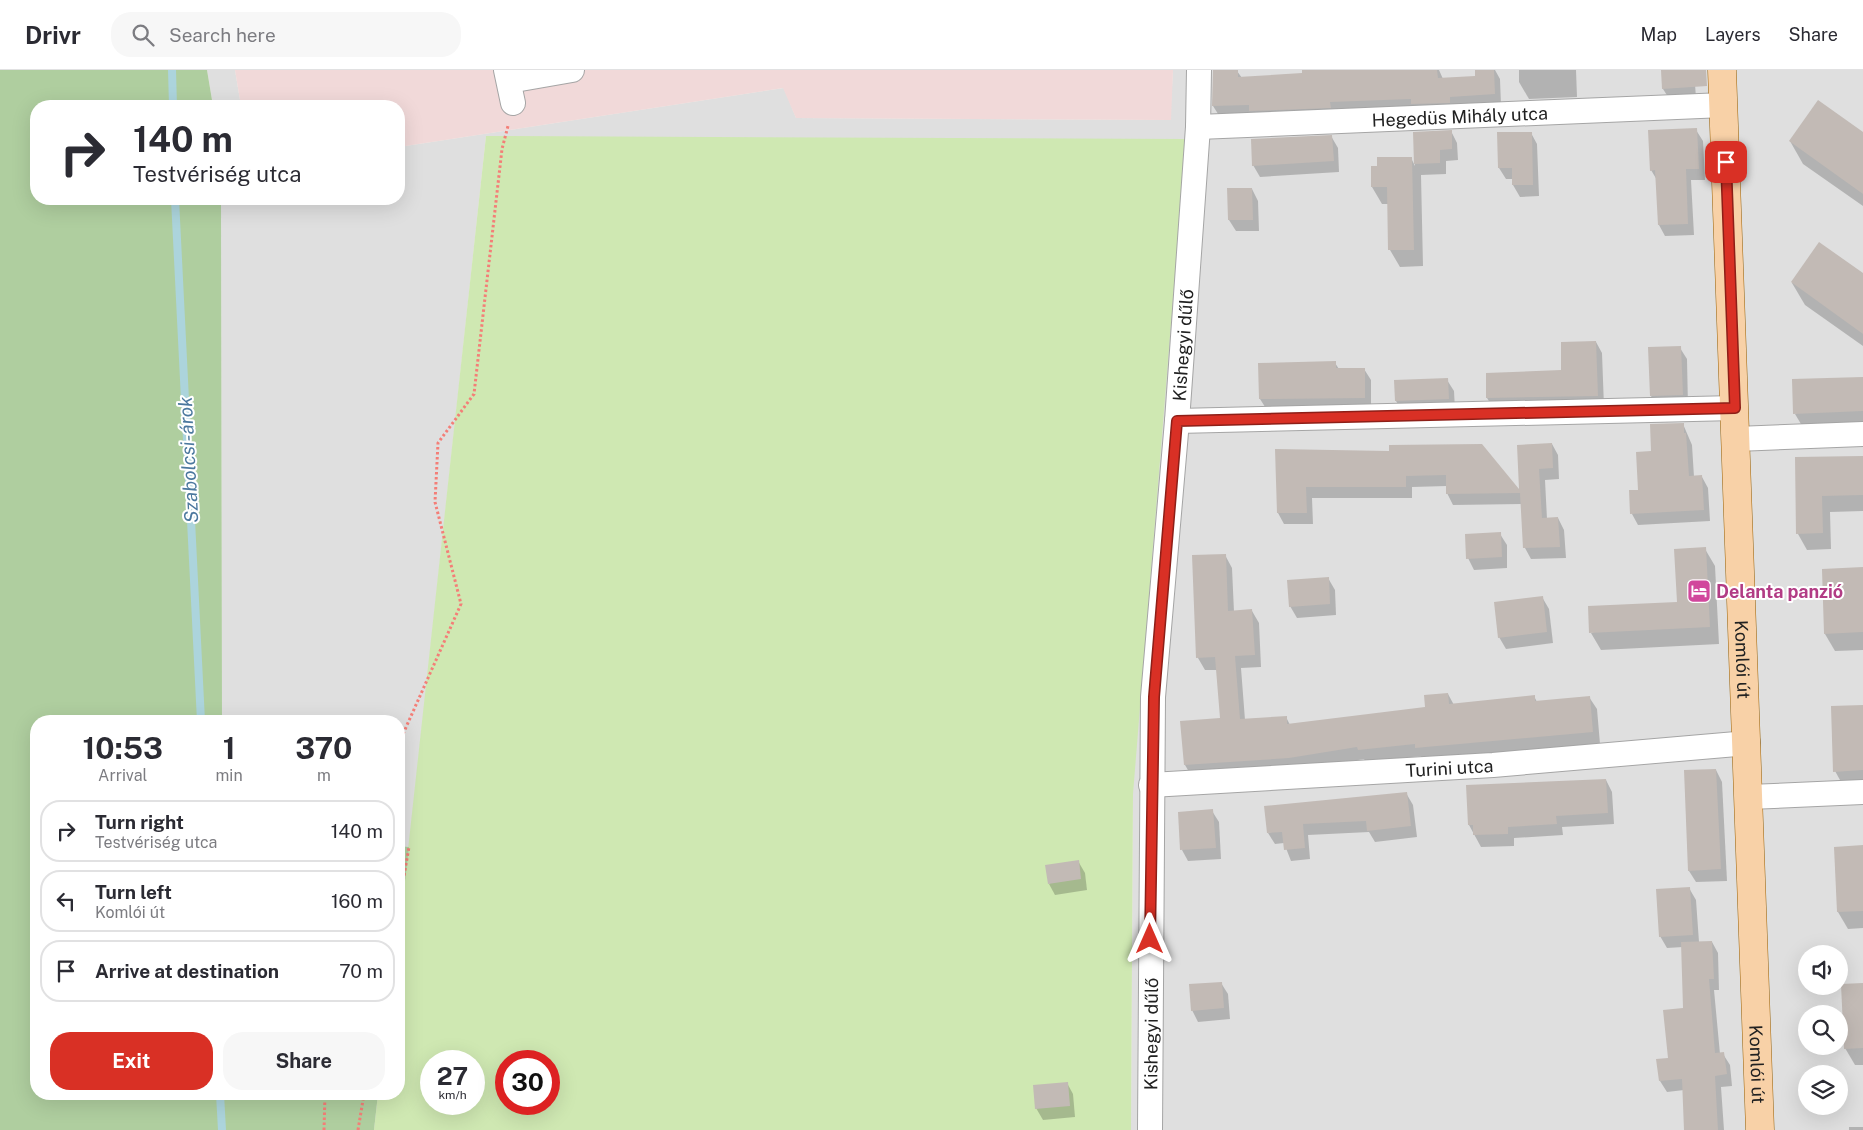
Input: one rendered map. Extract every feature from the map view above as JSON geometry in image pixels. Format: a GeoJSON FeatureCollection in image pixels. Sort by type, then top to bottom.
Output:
{"type":"FeatureCollection","features":[{"type":"Feature","properties":{"kind":"main road","name":"Komlói út"},"geometry":{"type":"LineString","coordinates":[[1722,70],[1748,743],[1760,1130]]}},
{"type":"Feature","properties":{"kind":"street"},"geometry":{"type":"LineString","coordinates":[[509,85],[572,70]]}},
{"type":"Feature","properties":{"kind":"street","name":"Kishegyi dűlő"},"geometry":{"type":"LineString","coordinates":[[1150,1130],[1151,786],[1154,697],[1177,421],[1198,127],[1199,70]]}},
{"type":"Feature","properties":{"kind":"street","name":"Hegedüs Mihály utca"},"geometry":{"type":"LineString","coordinates":[[1198,127],[1724,105]]}},
{"type":"Feature","properties":{"kind":"street"},"geometry":{"type":"LineString","coordinates":[[1177,421],[1735,408]]}},
{"type":"Feature","properties":{"kind":"street"},"geometry":{"type":"LineString","coordinates":[[1736,439],[1863,434]]}},
{"type":"Feature","properties":{"kind":"street","name":"Turini utca"},"geometry":{"type":"LineString","coordinates":[[1151,786],[1492,765],[1748,743]]}},
{"type":"Feature","properties":{"kind":"street"},"geometry":{"type":"LineString","coordinates":[[1749,797],[1863,792]]}},
{"type":"Feature","properties":{"kind":"path"},"geometry":{"type":"LineString","coordinates":[[405,730],[461,604],[435,502],[438,443],[474,394],[509,85]]}},
{"type":"Feature","properties":{"kind":"path"},"geometry":{"type":"LineString","coordinates":[[405,870],[409,847]]}},
{"type":"Feature","properties":{"kind":"path"},"geometry":{"type":"LineString","coordinates":[[324,1130],[325,1100]]}},
{"type":"Feature","properties":{"kind":"path"},"geometry":{"type":"LineString","coordinates":[[358,1130],[363,1100]]}},
{"type":"Feature","properties":{"kind":"shaded area"},"geometry":{"type":"Polygon","coordinates":[[[207,70],[235,70],[240,100],[212,100],[207,70]]]}},
{"type":"Feature","properties":{"kind":"shaded area"},"geometry":{"type":"Polygon","coordinates":[[[235,70],[1173,70],[1171,120],[796,118],[783,88],[405,146],[405,100],[240,100],[235,70]]]}},
{"type":"Feature","properties":{"kind":"shaded area"},"geometry":{"type":"Polygon","coordinates":[[[1173,70],[1863,70],[1863,1130],[1131,1130],[1133,794],[486,136],[409,847],[405,847],[405,715],[222,715],[221,205],[405,205],[405,146],[784,88],[796,118],[1170,120],[1173,70]]]}},
{"type":"Feature","properties":{"kind":"green space"},"geometry":{"type":"Polygon","coordinates":[[[0,70],[207,70],[212,100],[30,100],[30,205],[221,205],[222,715],[30,715],[30,1100],[377,1100],[374,1130],[0,1130],[0,70]]]}},
{"type":"Feature","properties":{"kind":"green space"},"geometry":{"type":"Polygon","coordinates":[[[486,136],[1186,139],[1133,794],[1131,1130],[374,1130],[377,1100],[405,1100],[405,877],[486,136]]]}},
{"type":"Feature","properties":{"kind":"green space"},"geometry":{"type":"Polygon","coordinates":[[[405,847],[409,847],[405,881],[405,847]]]}},
{"type":"Feature","properties":{"kind":"building"},"geometry":{"type":"Polygon","coordinates":[[[1213,70],[1238,70],[1238,77],[1302,73],[1302,70],[1437,70],[1438,78],[1475,76],[1475,70],[1494,70],[1495,94],[1450,97],[1450,103],[1411,104],[1411,99],[1330,102],[1331,108],[1249,111],[1249,105],[1212,106],[1213,70]]]}},
{"type":"Feature","properties":{"kind":"building"},"geometry":{"type":"Polygon","coordinates":[[[1661,70],[1706,70],[1707,86],[1662,89],[1661,70]]]}},
{"type":"Feature","properties":{"kind":"building"},"geometry":{"type":"Polygon","coordinates":[[[1818,100],[1863,132],[1863,194],[1789,141],[1818,100]]]}},
{"type":"Feature","properties":{"kind":"building"},"geometry":{"type":"Polygon","coordinates":[[[1697,128],[1699,169],[1686,169],[1688,224],[1658,225],[1655,170],[1650,171],[1648,130],[1697,128]]]}},
{"type":"Feature","properties":{"kind":"building"},"geometry":{"type":"Polygon","coordinates":[[[1452,130],[1452,149],[1440,150],[1440,163],[1414,164],[1413,132],[1452,130]]]}},
{"type":"Feature","properties":{"kind":"building"},"geometry":{"type":"Polygon","coordinates":[[[1497,132],[1532,132],[1533,185],[1512,185],[1512,168],[1498,168],[1497,132]]]}},
{"type":"Feature","properties":{"kind":"building"},"geometry":{"type":"Polygon","coordinates":[[[1332,135],[1334,161],[1252,166],[1251,139],[1332,135]]]}},
{"type":"Feature","properties":{"kind":"building"},"geometry":{"type":"Polygon","coordinates":[[[1377,157],[1412,157],[1414,250],[1388,250],[1387,187],[1371,187],[1371,166],[1377,166],[1377,157]]]}},
{"type":"Feature","properties":{"kind":"building"},"geometry":{"type":"Polygon","coordinates":[[[1227,188],[1252,188],[1253,220],[1228,220],[1227,188]]]}},
{"type":"Feature","properties":{"kind":"building"},"geometry":{"type":"Polygon","coordinates":[[[1819,242],[1863,273],[1863,334],[1791,282],[1819,242]]]}},
{"type":"Feature","properties":{"kind":"building"},"geometry":{"type":"Polygon","coordinates":[[[1596,341],[1598,396],[1486,398],[1486,373],[1561,370],[1561,342],[1596,341]]]}},
{"type":"Feature","properties":{"kind":"building"},"geometry":{"type":"Polygon","coordinates":[[[1681,346],[1683,395],[1650,396],[1648,347],[1681,346]]]}},
{"type":"Feature","properties":{"kind":"building"},"geometry":{"type":"Polygon","coordinates":[[[1336,361],[1336,368],[1365,368],[1365,398],[1259,399],[1258,363],[1336,361]]]}},
{"type":"Feature","properties":{"kind":"building"},"geometry":{"type":"Polygon","coordinates":[[[1863,377],[1863,411],[1793,414],[1792,379],[1863,377]]]}},
{"type":"Feature","properties":{"kind":"building"},"geometry":{"type":"Polygon","coordinates":[[[1448,378],[1449,399],[1395,401],[1394,380],[1448,378]]]}},
{"type":"Feature","properties":{"kind":"building"},"geometry":{"type":"Polygon","coordinates":[[[1684,423],[1689,476],[1702,475],[1704,510],[1630,514],[1629,490],[1638,490],[1636,452],[1651,451],[1650,424],[1684,423]]]}},
{"type":"Feature","properties":{"kind":"building"},"geometry":{"type":"Polygon","coordinates":[[[1552,443],[1553,468],[1539,469],[1542,518],[1558,517],[1560,547],[1523,548],[1520,493],[1446,494],[1446,475],[1406,476],[1406,487],[1306,487],[1307,513],[1277,513],[1275,449],[1389,451],[1389,445],[1482,444],[1519,489],[1517,445],[1552,443]]]}},
{"type":"Feature","properties":{"kind":"building"},"geometry":{"type":"Polygon","coordinates":[[[1863,456],[1863,495],[1822,496],[1823,533],[1796,534],[1795,457],[1863,456]]]}},
{"type":"Feature","properties":{"kind":"building"},"geometry":{"type":"Polygon","coordinates":[[[1501,532],[1502,557],[1466,559],[1465,534],[1501,532]]]}},
{"type":"Feature","properties":{"kind":"building"},"geometry":{"type":"Polygon","coordinates":[[[1706,547],[1710,627],[1589,633],[1588,606],[1677,602],[1674,549],[1706,547]]]}},
{"type":"Feature","properties":{"kind":"building"},"geometry":{"type":"Polygon","coordinates":[[[1226,554],[1228,611],[1252,609],[1255,655],[1235,656],[1240,719],[1287,716],[1287,724],[1425,707],[1424,695],[1448,693],[1449,704],[1535,695],[1535,701],[1590,696],[1593,732],[1415,748],[1415,744],[1358,750],[1357,747],[1289,758],[1184,765],[1180,721],[1220,718],[1215,657],[1196,658],[1192,555],[1226,554]]]}},
{"type":"Feature","properties":{"kind":"building"},"geometry":{"type":"Polygon","coordinates":[[[1863,567],[1863,632],[1824,634],[1822,569],[1863,567]]]}},
{"type":"Feature","properties":{"kind":"building"},"geometry":{"type":"Polygon","coordinates":[[[1329,577],[1330,604],[1289,607],[1287,580],[1329,577]]]}},
{"type":"Feature","properties":{"kind":"building"},"geometry":{"type":"Polygon","coordinates":[[[1543,596],[1547,632],[1498,638],[1494,602],[1543,596]]]}},
{"type":"Feature","properties":{"kind":"building"},"geometry":{"type":"Polygon","coordinates":[[[1863,705],[1863,770],[1833,772],[1831,706],[1863,705]]]}},
{"type":"Feature","properties":{"kind":"building"},"geometry":{"type":"Polygon","coordinates":[[[1716,769],[1721,869],[1688,871],[1684,770],[1716,769]]]}},
{"type":"Feature","properties":{"kind":"building"},"geometry":{"type":"Polygon","coordinates":[[[1606,779],[1608,813],[1556,816],[1557,824],[1508,827],[1508,834],[1473,835],[1473,825],[1468,825],[1466,785],[1606,779]]]}},
{"type":"Feature","properties":{"kind":"building"},"geometry":{"type":"Polygon","coordinates":[[[1407,792],[1411,826],[1367,831],[1366,821],[1303,824],[1305,848],[1284,850],[1282,832],[1267,833],[1264,806],[1407,792]]]}},
{"type":"Feature","properties":{"kind":"building"},"geometry":{"type":"Polygon","coordinates":[[[1213,809],[1216,848],[1180,850],[1178,812],[1213,809]]]}},
{"type":"Feature","properties":{"kind":"building"},"geometry":{"type":"Polygon","coordinates":[[[1863,845],[1863,911],[1837,912],[1834,847],[1863,845]]]}},
{"type":"Feature","properties":{"kind":"building"},"geometry":{"type":"Polygon","coordinates":[[[1079,860],[1081,879],[1048,884],[1045,865],[1079,860]]]}},
{"type":"Feature","properties":{"kind":"building"},"geometry":{"type":"Polygon","coordinates":[[[1690,887],[1693,935],[1659,937],[1656,889],[1690,887]]]}},
{"type":"Feature","properties":{"kind":"building"},"geometry":{"type":"Polygon","coordinates":[[[1712,941],[1714,979],[1709,979],[1715,1053],[1724,1052],[1727,1074],[1715,1076],[1718,1130],[1684,1130],[1682,1079],[1659,1081],[1656,1059],[1668,1058],[1663,1010],[1683,1008],[1681,942],[1712,941]]]}},
{"type":"Feature","properties":{"kind":"building"},"geometry":{"type":"Polygon","coordinates":[[[1222,982],[1224,1008],[1191,1011],[1189,984],[1222,982]]]}},
{"type":"Feature","properties":{"kind":"building"},"geometry":{"type":"Polygon","coordinates":[[[1863,983],[1863,1048],[1848,1049],[1848,1005],[1842,1005],[1842,995],[1848,995],[1848,984],[1863,983]]]}},
{"type":"Feature","properties":{"kind":"building"},"geometry":{"type":"Polygon","coordinates":[[[1068,1082],[1070,1106],[1035,1109],[1033,1085],[1068,1082]]]}},
{"type":"Feature","properties":{"kind":"waterway","name":"Szabolcsi-árok"},"geometry":{"type":"LineString","coordinates":[[172,70],[173,100]]}},
{"type":"Feature","properties":{"kind":"waterway","name":"Szabolcsi-árok"},"geometry":{"type":"LineString","coordinates":[[175,205],[201,715]]}},
{"type":"Feature","properties":{"kind":"waterway","name":"Szabolcsi-árok"},"geometry":{"type":"LineString","coordinates":[[220,1100],[222,1130]]}},
{"type":"Feature","properties":{"kind":"place","name":"Delanta panzió"},"geometry":{"type":"Point","coordinates":[1699,591]}},
{"type":"Feature","properties":{"kind":"route"},"geometry":{"type":"LineString","coordinates":[[1150,939],[1151,786],[1154,697],[1177,421],[1735,408],[1726,162]]}}]}
